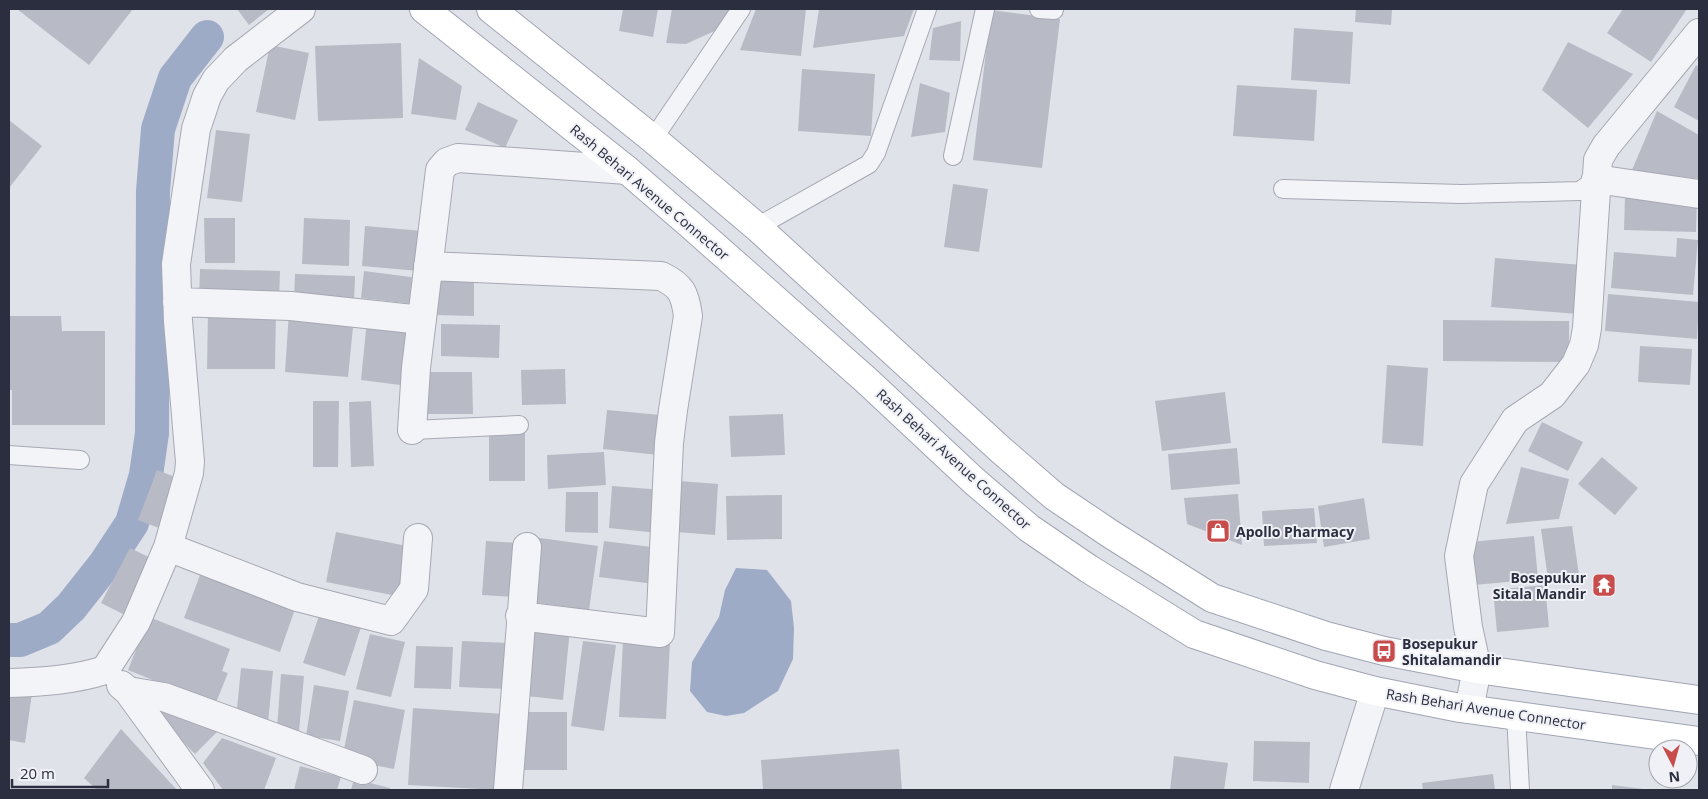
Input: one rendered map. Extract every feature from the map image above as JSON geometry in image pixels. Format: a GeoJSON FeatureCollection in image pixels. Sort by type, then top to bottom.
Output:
{"type":"FeatureCollection","features":[{"type":"Feature","properties":{"kind":"main road","name":"Rash Behari Avenue Connector"},"geometry":{"type":"LineString","coordinates":[[424,9],[627,170],[693,226],[866,380],[974,481],[1029,528],[1089,569],[1194,634],[1314,675],[1375,691],[1469,709],[1699,741]]}},
{"type":"Feature","properties":{"kind":"main road"},"geometry":{"type":"LineString","coordinates":[[491,9],[653,139],[758,227],[1002,451],[1054,496],[1212,598],[1326,636],[1384,651],[1477,669],[1699,700]]}},
{"type":"Feature","properties":{"kind":"main road"},"geometry":{"type":"LineString","coordinates":[[693,226],[721,196]]}},
{"type":"Feature","properties":{"kind":"street"},"geometry":{"type":"LineString","coordinates":[[9,683],[53,681],[87,676],[105,670],[136,622],[168,547],[189,473],[190,462],[177,302],[176,264],[196,129],[207,96],[216,80],[236,59],[301,9]]}},
{"type":"Feature","properties":{"kind":"street"},"geometry":{"type":"LineString","coordinates":[[1469,709],[1477,669],[1468,628],[1459,556],[1474,484],[1516,420],[1552,395],[1576,364],[1584,346],[1587,328],[1598,160],[1606,146],[1699,33]]}},
{"type":"Feature","properties":{"kind":"street"},"geometry":{"type":"LineString","coordinates":[[412,430],[422,320],[440,170],[447,162],[458,158],[627,170]]}},
{"type":"Feature","properties":{"kind":"street"},"geometry":{"type":"LineString","coordinates":[[1596,179],[1699,194]]}},
{"type":"Feature","properties":{"kind":"street"},"geometry":{"type":"LineString","coordinates":[[428,266],[661,276],[681,289],[686,302],[688,316],[669,443],[660,633],[520,616]]}},
{"type":"Feature","properties":{"kind":"street"},"geometry":{"type":"LineString","coordinates":[[177,302],[291,306],[422,320]]}},
{"type":"Feature","properties":{"kind":"street"},"geometry":{"type":"LineString","coordinates":[[168,547],[297,598],[391,621],[414,589],[418,538]]}},
{"type":"Feature","properties":{"kind":"street"},"geometry":{"type":"LineString","coordinates":[[508,790],[526,547]]}},
{"type":"Feature","properties":{"kind":"street"},"geometry":{"type":"LineString","coordinates":[[105,670],[128,691],[200,790]]}},
{"type":"Feature","properties":{"kind":"street"},"geometry":{"type":"LineString","coordinates":[[128,691],[164,697],[363,770]]}},
{"type":"Feature","properties":{"kind":"street"},"geometry":{"type":"LineString","coordinates":[[1344,790],[1375,691]]}},
{"type":"Feature","properties":{"kind":"lane"},"geometry":{"type":"LineString","coordinates":[[653,139],[741,9]]}},
{"type":"Feature","properties":{"kind":"lane"},"geometry":{"type":"LineString","coordinates":[[758,227],[869,164],[879,146],[927,9]]}},
{"type":"Feature","properties":{"kind":"lane"},"geometry":{"type":"LineString","coordinates":[[953,156],[985,9]]}},
{"type":"Feature","properties":{"kind":"lane"},"geometry":{"type":"LineString","coordinates":[[1283,189],[1461,194],[1570,191],[1580,190],[1596,179]]}},
{"type":"Feature","properties":{"kind":"lane"},"geometry":{"type":"LineString","coordinates":[[412,430],[519,425]]}},
{"type":"Feature","properties":{"kind":"lane"},"geometry":{"type":"LineString","coordinates":[[9,455],[80,460]]}},
{"type":"Feature","properties":{"kind":"lane"},"geometry":{"type":"LineString","coordinates":[[1516,715],[1520,790]]}},
{"type":"Feature","properties":{"kind":"water"},"geometry":{"type":"Polygon","coordinates":[[[736,568],[767,570],[791,601],[794,628],[793,659],[778,691],[744,713],[726,716],[707,712],[690,691],[692,662],[719,617],[725,590],[736,568]]]}},
{"type":"Feature","properties":{"kind":"building"},"geometry":{"type":"Polygon","coordinates":[[[17,9],[133,9],[89,65],[17,9]]]}},
{"type":"Feature","properties":{"kind":"building"},"geometry":{"type":"Polygon","coordinates":[[[237,9],[269,9],[249,25],[237,9]]]}},
{"type":"Feature","properties":{"kind":"building"},"geometry":{"type":"Polygon","coordinates":[[[623,9],[658,9],[653,37],[619,31],[623,9]]]}},
{"type":"Feature","properties":{"kind":"building"},"geometry":{"type":"Polygon","coordinates":[[[672,9],[732,9],[719,29],[686,44],[666,43],[672,9]]]}},
{"type":"Feature","properties":{"kind":"building"},"geometry":{"type":"Polygon","coordinates":[[[756,9],[806,9],[801,56],[740,50],[756,9]]]}},
{"type":"Feature","properties":{"kind":"building"},"geometry":{"type":"Polygon","coordinates":[[[819,9],[914,9],[904,36],[813,48],[819,9]]]}},
{"type":"Feature","properties":{"kind":"building"},"geometry":{"type":"Polygon","coordinates":[[[1356,9],[1392,9],[1391,25],[1355,22],[1356,9]]]}},
{"type":"Feature","properties":{"kind":"building"},"geometry":{"type":"Polygon","coordinates":[[[1623,9],[1687,9],[1651,62],[1607,33],[1623,9]]]}},
{"type":"Feature","properties":{"kind":"building"},"geometry":{"type":"Polygon","coordinates":[[[991,10],[1060,19],[1042,168],[973,160],[991,10]]]}},
{"type":"Feature","properties":{"kind":"building"},"geometry":{"type":"Polygon","coordinates":[[[961,21],[960,61],[929,60],[933,28],[961,21]]]}},
{"type":"Feature","properties":{"kind":"building"},"geometry":{"type":"Polygon","coordinates":[[[1294,28],[1353,32],[1350,84],[1291,80],[1294,28]]]}},
{"type":"Feature","properties":{"kind":"building"},"geometry":{"type":"Polygon","coordinates":[[[1568,42],[1633,74],[1588,128],[1542,90],[1568,42]]]}},
{"type":"Feature","properties":{"kind":"building"},"geometry":{"type":"Polygon","coordinates":[[[401,43],[403,118],[318,121],[315,46],[401,43]]]}},
{"type":"Feature","properties":{"kind":"building"},"geometry":{"type":"Polygon","coordinates":[[[270,45],[309,53],[295,120],[256,112],[270,45]]]}},
{"type":"Feature","properties":{"kind":"building"},"geometry":{"type":"Polygon","coordinates":[[[419,58],[462,86],[456,120],[411,114],[419,58]]]}},
{"type":"Feature","properties":{"kind":"building"},"geometry":{"type":"Polygon","coordinates":[[[1696,65],[1699,67],[1699,121],[1674,107],[1696,65]]]}},
{"type":"Feature","properties":{"kind":"building"},"geometry":{"type":"Polygon","coordinates":[[[802,69],[875,74],[871,136],[798,131],[802,69]]]}},
{"type":"Feature","properties":{"kind":"building"},"geometry":{"type":"Polygon","coordinates":[[[920,83],[950,93],[945,132],[911,137],[920,83]]]}},
{"type":"Feature","properties":{"kind":"building"},"geometry":{"type":"Polygon","coordinates":[[[1237,85],[1317,90],[1314,141],[1233,136],[1237,85]]]}},
{"type":"Feature","properties":{"kind":"building"},"geometry":{"type":"Polygon","coordinates":[[[478,102],[518,120],[505,148],[465,130],[478,102]]]}},
{"type":"Feature","properties":{"kind":"building"},"geometry":{"type":"Polygon","coordinates":[[[1657,111],[1699,135],[1699,179],[1632,170],[1657,111]]]}},
{"type":"Feature","properties":{"kind":"building"},"geometry":{"type":"Polygon","coordinates":[[[9,120],[42,146],[9,188],[9,120]]]}},
{"type":"Feature","properties":{"kind":"building"},"geometry":{"type":"Polygon","coordinates":[[[216,130],[250,134],[242,202],[207,198],[216,130]]]}},
{"type":"Feature","properties":{"kind":"building"},"geometry":{"type":"Polygon","coordinates":[[[953,184],[988,189],[979,252],[944,247],[953,184]]]}},
{"type":"Feature","properties":{"kind":"building"},"geometry":{"type":"Polygon","coordinates":[[[1625,196],[1697,198],[1696,232],[1624,230],[1625,196]]]}},
{"type":"Feature","properties":{"kind":"building"},"geometry":{"type":"Polygon","coordinates":[[[204,218],[235,218],[235,263],[205,263],[204,218]]]}},
{"type":"Feature","properties":{"kind":"building"},"geometry":{"type":"Polygon","coordinates":[[[304,218],[350,220],[349,266],[302,264],[304,218]]]}},
{"type":"Feature","properties":{"kind":"building"},"geometry":{"type":"Polygon","coordinates":[[[365,226],[423,231],[419,271],[362,266],[365,226]]]}},
{"type":"Feature","properties":{"kind":"building"},"geometry":{"type":"Polygon","coordinates":[[[1677,238],[1698,240],[1693,295],[1611,288],[1614,252],[1676,257],[1677,238]]]}},
{"type":"Feature","properties":{"kind":"building"},"geometry":{"type":"Polygon","coordinates":[[[1495,258],[1582,265],[1578,314],[1491,307],[1495,258]]]}},
{"type":"Feature","properties":{"kind":"building"},"geometry":{"type":"Polygon","coordinates":[[[200,269],[280,271],[279,302],[199,300],[200,269]]]}},
{"type":"Feature","properties":{"kind":"building"},"geometry":{"type":"Polygon","coordinates":[[[364,271],[426,279],[422,305],[361,298],[364,271]]]}},
{"type":"Feature","properties":{"kind":"building"},"geometry":{"type":"Polygon","coordinates":[[[295,274],[355,276],[354,303],[294,301],[295,274]]]}},
{"type":"Feature","properties":{"kind":"building"},"geometry":{"type":"Polygon","coordinates":[[[433,274],[474,274],[474,316],[433,315],[433,274]]]}},
{"type":"Feature","properties":{"kind":"building"},"geometry":{"type":"Polygon","coordinates":[[[1608,294],[1699,302],[1697,339],[1605,331],[1608,294]]]}},
{"type":"Feature","properties":{"kind":"building"},"geometry":{"type":"Polygon","coordinates":[[[276,309],[275,369],[207,369],[208,310],[276,309]]]}},
{"type":"Feature","properties":{"kind":"building"},"geometry":{"type":"Polygon","coordinates":[[[289,312],[354,317],[348,377],[285,372],[289,312]]]}},
{"type":"Feature","properties":{"kind":"building"},"geometry":{"type":"Polygon","coordinates":[[[9,316],[61,316],[62,331],[105,331],[105,425],[12,425],[12,390],[9,390],[9,316]]]}},
{"type":"Feature","properties":{"kind":"building"},"geometry":{"type":"Polygon","coordinates":[[[367,320],[415,325],[408,386],[361,380],[367,320]]]}},
{"type":"Feature","properties":{"kind":"building"},"geometry":{"type":"Polygon","coordinates":[[[1443,320],[1569,321],[1569,362],[1443,361],[1443,320]]]}},
{"type":"Feature","properties":{"kind":"building"},"geometry":{"type":"Polygon","coordinates":[[[441,324],[500,325],[499,358],[441,356],[441,324]]]}},
{"type":"Feature","properties":{"kind":"building"},"geometry":{"type":"Polygon","coordinates":[[[1640,346],[1692,349],[1690,385],[1638,382],[1640,346]]]}},
{"type":"Feature","properties":{"kind":"building"},"geometry":{"type":"Polygon","coordinates":[[[1387,365],[1428,368],[1423,446],[1382,443],[1387,365]]]}},
{"type":"Feature","properties":{"kind":"building"},"geometry":{"type":"Polygon","coordinates":[[[565,369],[566,404],[522,405],[521,370],[565,369]]]}},
{"type":"Feature","properties":{"kind":"building"},"geometry":{"type":"Polygon","coordinates":[[[422,372],[472,372],[473,414],[422,414],[422,372]]]}},
{"type":"Feature","properties":{"kind":"building"},"geometry":{"type":"Polygon","coordinates":[[[1225,392],[1231,443],[1162,451],[1155,401],[1225,392]]]}},
{"type":"Feature","properties":{"kind":"building"},"geometry":{"type":"Polygon","coordinates":[[[313,401],[339,401],[338,467],[313,467],[313,401]]]}},
{"type":"Feature","properties":{"kind":"building"},"geometry":{"type":"Polygon","coordinates":[[[371,401],[374,466],[351,467],[349,402],[371,401]]]}},
{"type":"Feature","properties":{"kind":"building"},"geometry":{"type":"Polygon","coordinates":[[[607,410],[661,415],[658,455],[603,449],[607,410]]]}},
{"type":"Feature","properties":{"kind":"building"},"geometry":{"type":"Polygon","coordinates":[[[783,414],[785,455],[731,457],[729,416],[783,414]]]}},
{"type":"Feature","properties":{"kind":"building"},"geometry":{"type":"Polygon","coordinates":[[[1542,422],[1583,442],[1568,471],[1528,451],[1542,422]]]}},
{"type":"Feature","properties":{"kind":"building"},"geometry":{"type":"Polygon","coordinates":[[[489,429],[525,429],[525,481],[489,481],[489,429]]]}},
{"type":"Feature","properties":{"kind":"building"},"geometry":{"type":"Polygon","coordinates":[[[1237,448],[1240,484],[1171,490],[1168,454],[1237,448]]]}},
{"type":"Feature","properties":{"kind":"building"},"geometry":{"type":"Polygon","coordinates":[[[604,452],[606,485],[548,489],[547,455],[604,452]]]}},
{"type":"Feature","properties":{"kind":"building"},"geometry":{"type":"Polygon","coordinates":[[[1602,457],[1638,488],[1615,515],[1578,484],[1602,457]]]}},
{"type":"Feature","properties":{"kind":"building"},"geometry":{"type":"Polygon","coordinates":[[[1521,467],[1569,479],[1559,519],[1506,524],[1521,467]]]}},
{"type":"Feature","properties":{"kind":"building"},"geometry":{"type":"Polygon","coordinates":[[[157,470],[183,480],[164,530],[138,520],[157,470]]]}},
{"type":"Feature","properties":{"kind":"building"},"geometry":{"type":"Polygon","coordinates":[[[679,481],[718,484],[715,535],[676,532],[679,481]]]}},
{"type":"Feature","properties":{"kind":"building"},"geometry":{"type":"Polygon","coordinates":[[[612,486],[663,490],[659,533],[609,528],[612,486]]]}},
{"type":"Feature","properties":{"kind":"building"},"geometry":{"type":"Polygon","coordinates":[[[566,492],[598,492],[598,533],[565,532],[566,492]]]}},
{"type":"Feature","properties":{"kind":"building"},"geometry":{"type":"Polygon","coordinates":[[[1238,494],[1242,545],[1187,524],[1184,498],[1238,494]]]}},
{"type":"Feature","properties":{"kind":"building"},"geometry":{"type":"Polygon","coordinates":[[[782,495],[782,539],[727,540],[726,496],[782,495]]]}},
{"type":"Feature","properties":{"kind":"building"},"geometry":{"type":"Polygon","coordinates":[[[1364,498],[1370,539],[1324,547],[1318,506],[1364,498]]]}},
{"type":"Feature","properties":{"kind":"building"},"geometry":{"type":"Polygon","coordinates":[[[1314,508],[1317,543],[1264,546],[1262,511],[1314,508]]]}},
{"type":"Feature","properties":{"kind":"building"},"geometry":{"type":"Polygon","coordinates":[[[1572,526],[1579,575],[1548,579],[1541,529],[1572,526]]]}},
{"type":"Feature","properties":{"kind":"building"},"geometry":{"type":"Polygon","coordinates":[[[336,532],[412,547],[402,597],[326,582],[336,532]]]}},
{"type":"Feature","properties":{"kind":"building"},"geometry":{"type":"Polygon","coordinates":[[[1534,536],[1538,579],[1474,585],[1470,542],[1534,536]]]}},
{"type":"Feature","properties":{"kind":"building"},"geometry":{"type":"Polygon","coordinates":[[[533,537],[598,546],[589,610],[524,601],[533,537]]]}},
{"type":"Feature","properties":{"kind":"building"},"geometry":{"type":"Polygon","coordinates":[[[486,541],[520,543],[516,597],[482,595],[486,541]]]}},
{"type":"Feature","properties":{"kind":"building"},"geometry":{"type":"Polygon","coordinates":[[[604,541],[659,548],[654,584],[599,577],[604,541]]]}},
{"type":"Feature","properties":{"kind":"building"},"geometry":{"type":"Polygon","coordinates":[[[130,548],[155,560],[125,615],[101,603],[130,548]]]}},
{"type":"Feature","properties":{"kind":"building"},"geometry":{"type":"Polygon","coordinates":[[[200,575],[295,609],[280,652],[184,618],[200,575]]]}},
{"type":"Feature","properties":{"kind":"building"},"geometry":{"type":"Polygon","coordinates":[[[1545,585],[1549,627],[1497,632],[1493,590],[1545,585]]]}},
{"type":"Feature","properties":{"kind":"building"},"geometry":{"type":"Polygon","coordinates":[[[320,613],[361,627],[345,676],[303,663],[320,613]]]}},
{"type":"Feature","properties":{"kind":"building"},"geometry":{"type":"Polygon","coordinates":[[[149,617],[230,649],[222,671],[228,673],[215,705],[128,670],[149,617]]]}},
{"type":"Feature","properties":{"kind":"building"},"geometry":{"type":"Polygon","coordinates":[[[524,624],[570,629],[563,700],[517,695],[524,624]]]}},
{"type":"Feature","properties":{"kind":"building"},"geometry":{"type":"Polygon","coordinates":[[[370,634],[405,642],[391,697],[356,689],[370,634]]]}},
{"type":"Feature","properties":{"kind":"building"},"geometry":{"type":"Polygon","coordinates":[[[462,641],[509,643],[507,689],[459,687],[462,641]]]}},
{"type":"Feature","properties":{"kind":"building"},"geometry":{"type":"Polygon","coordinates":[[[583,641],[616,645],[604,731],[571,726],[583,641]]]}},
{"type":"Feature","properties":{"kind":"building"},"geometry":{"type":"Polygon","coordinates":[[[623,641],[670,643],[666,719],[619,717],[623,641]]]}},
{"type":"Feature","properties":{"kind":"building"},"geometry":{"type":"Polygon","coordinates":[[[416,646],[453,647],[451,689],[414,688],[416,646]]]}},
{"type":"Feature","properties":{"kind":"building"},"geometry":{"type":"Polygon","coordinates":[[[241,668],[273,671],[268,723],[236,719],[241,668]]]}},
{"type":"Feature","properties":{"kind":"building"},"geometry":{"type":"Polygon","coordinates":[[[281,674],[304,676],[299,731],[277,729],[281,674]]]}},
{"type":"Feature","properties":{"kind":"building"},"geometry":{"type":"Polygon","coordinates":[[[314,685],[349,691],[340,741],[306,736],[314,685]]]}},
{"type":"Feature","properties":{"kind":"building"},"geometry":{"type":"Polygon","coordinates":[[[9,689],[32,693],[25,743],[9,740],[9,689]]]}},
{"type":"Feature","properties":{"kind":"building"},"geometry":{"type":"Polygon","coordinates":[[[354,700],[405,710],[394,769],[342,759],[354,700]]]}},
{"type":"Feature","properties":{"kind":"building"},"geometry":{"type":"Polygon","coordinates":[[[157,704],[220,729],[195,754],[153,712],[157,704]]]}},
{"type":"Feature","properties":{"kind":"building"},"geometry":{"type":"Polygon","coordinates":[[[413,708],[505,714],[499,790],[408,785],[413,708]]]}},
{"type":"Feature","properties":{"kind":"building"},"geometry":{"type":"Polygon","coordinates":[[[516,712],[567,712],[567,770],[516,770],[516,712]]]}},
{"type":"Feature","properties":{"kind":"building"},"geometry":{"type":"Polygon","coordinates":[[[121,729],[177,790],[97,790],[84,778],[121,729]]]}},
{"type":"Feature","properties":{"kind":"building"},"geometry":{"type":"Polygon","coordinates":[[[222,738],[276,758],[264,790],[223,790],[203,763],[222,738]]]}},
{"type":"Feature","properties":{"kind":"building"},"geometry":{"type":"Polygon","coordinates":[[[1254,741],[1310,742],[1309,783],[1253,781],[1254,741]]]}},
{"type":"Feature","properties":{"kind":"building"},"geometry":{"type":"Polygon","coordinates":[[[899,749],[902,790],[763,790],[761,760],[899,749]]]}},
{"type":"Feature","properties":{"kind":"building"},"geometry":{"type":"Polygon","coordinates":[[[1174,756],[1228,763],[1224,790],[1170,790],[1174,756]]]}},
{"type":"Feature","properties":{"kind":"building"},"geometry":{"type":"Polygon","coordinates":[[[300,766],[341,777],[337,790],[294,790],[300,766]]]}},
{"type":"Feature","properties":{"kind":"building"},"geometry":{"type":"Polygon","coordinates":[[[1493,774],[1495,790],[1423,790],[1422,783],[1493,774]]]}},
{"type":"Feature","properties":{"kind":"building"},"geometry":{"type":"Polygon","coordinates":[[[354,779],[390,788],[390,790],[351,790],[354,779]]]}},
{"type":"Feature","properties":{"kind":"building"},"geometry":{"type":"Polygon","coordinates":[[[1612,785],[1643,789],[1643,790],[1612,790],[1612,785]]]}},
{"type":"Feature","properties":{"kind":"waterway"},"geometry":{"type":"LineString","coordinates":[[9,640],[20,640],[49,628],[71,607],[105,564],[132,523],[146,475],[152,433],[153,191],[158,129],[175,78],[207,37]]}},
{"type":"Feature","properties":{"kind":"place","name":"Apollo Pharmacy"},"geometry":{"type":"Point","coordinates":[1218,531]}},
{"type":"Feature","properties":{"kind":"place","name":"Bosepukur Sitala Mandir"},"geometry":{"type":"Point","coordinates":[1604,585]}},
{"type":"Feature","properties":{"kind":"place","name":"Bosepukur Shitalamandir"},"geometry":{"type":"Point","coordinates":[1384,651]}}]}
